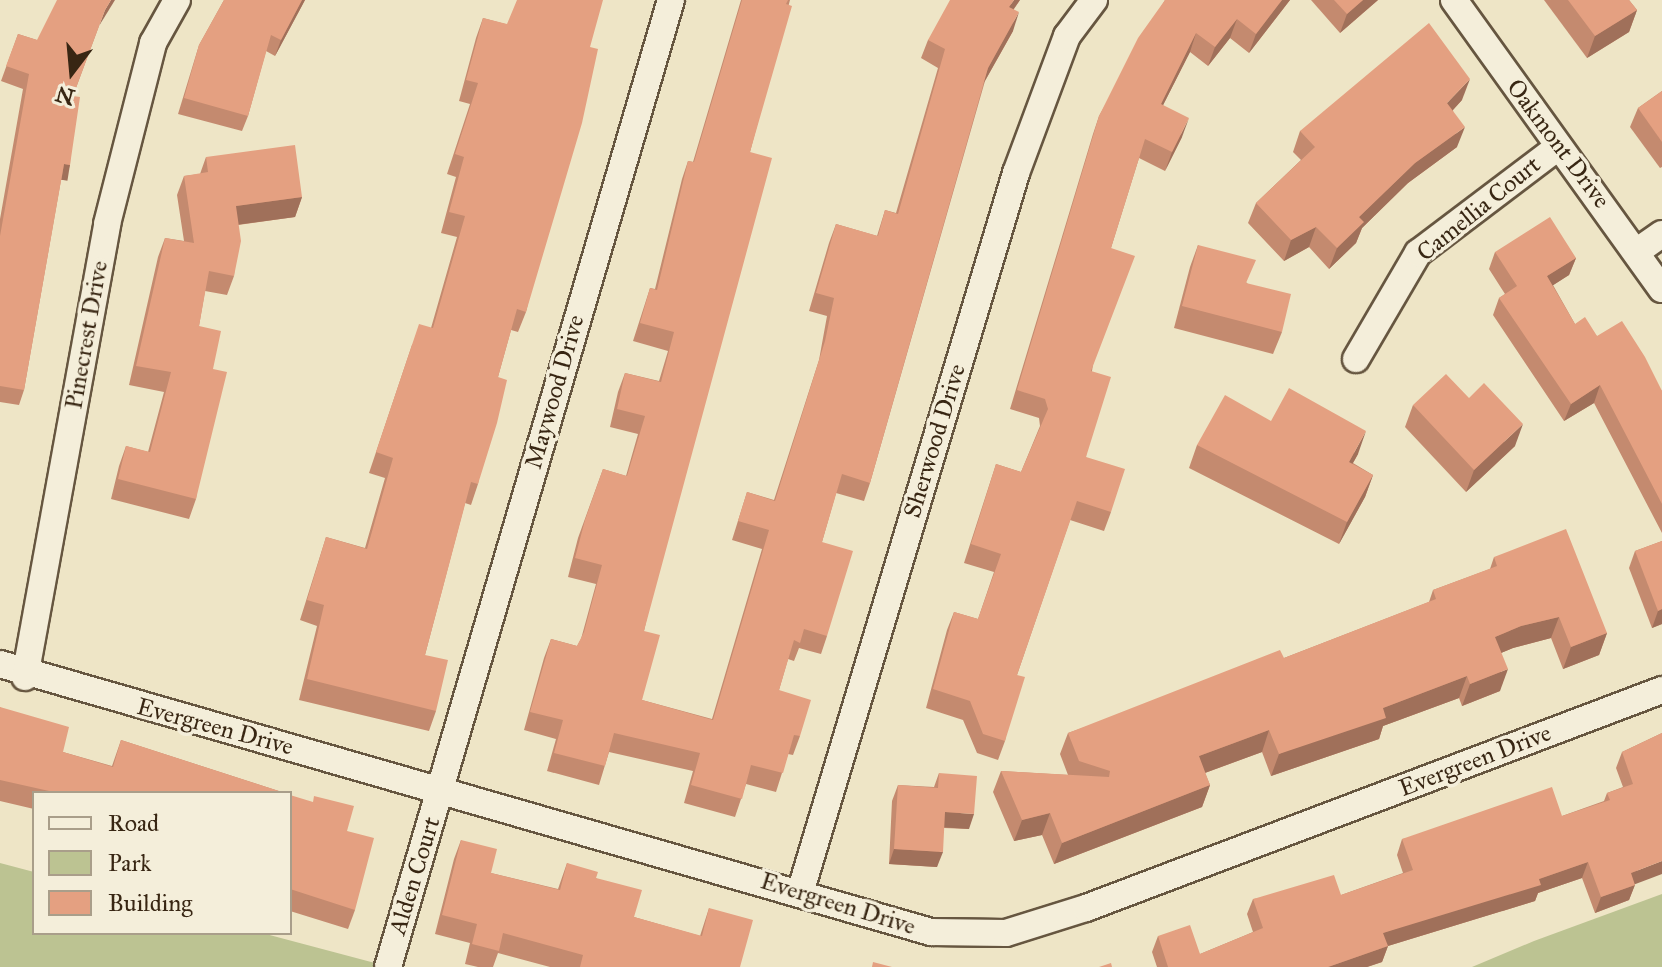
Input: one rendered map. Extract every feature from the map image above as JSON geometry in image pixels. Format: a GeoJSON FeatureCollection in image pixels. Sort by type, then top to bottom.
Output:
{"type":"FeatureCollection","features":[{"type":"Feature","properties":{"kind":"street","name":"Pinecrest Drive"},"geometry":{"type":"LineString","coordinates":[[25,677],[107,224],[153,43],[177,0]]}},
{"type":"Feature","properties":{"kind":"street","name":"Maywood Drive"},"geometry":{"type":"LineString","coordinates":[[442,786],[671,0]]}},
{"type":"Feature","properties":{"kind":"street","name":"Sherwood Drive"},"geometry":{"type":"LineString","coordinates":[[800,893],[1016,173],[1067,36],[1094,0]]}},
{"type":"Feature","properties":{"kind":"street","name":"Oakmont Drive"},"geometry":{"type":"LineString","coordinates":[[1454,0],[1558,147],[1639,250],[1662,289]]}},
{"type":"Feature","properties":{"kind":"street","name":"Camellia Court"},"geometry":{"type":"LineString","coordinates":[[1356,359],[1418,253],[1558,147]]}},
{"type":"Feature","properties":{"kind":"street"},"geometry":{"type":"LineString","coordinates":[[1639,250],[1662,234]]}},
{"type":"Feature","properties":{"kind":"street","name":"Evergreen Drive"},"geometry":{"type":"LineString","coordinates":[[0,664],[25,677],[442,786],[931,932],[1006,933],[1662,690]]}},
{"type":"Feature","properties":{"kind":"street","name":"Alden Court"},"geometry":{"type":"LineString","coordinates":[[388,967],[442,786]]}},
{"type":"Feature","properties":{"kind":"green space"},"geometry":{"type":"Polygon","coordinates":[[[0,863],[32,871],[32,935],[270,935],[390,967],[0,967],[0,863]]]}},
{"type":"Feature","properties":{"kind":"green space"},"geometry":{"type":"Polygon","coordinates":[[[1662,894],[1662,967],[1472,967],[1534,941],[1662,894]]]}},
{"type":"Feature","properties":{"kind":"building"},"geometry":{"type":"Polygon","coordinates":[[[57,0],[111,0],[73,96],[80,97],[70,165],[64,164],[24,390],[0,386],[0,236],[29,74],[6,66],[18,34],[37,40],[57,0]]]}},
{"type":"Feature","properties":{"kind":"building"},"geometry":{"type":"Polygon","coordinates":[[[224,0],[302,0],[281,40],[271,35],[248,116],[184,98],[199,45],[224,0]]]}},
{"type":"Feature","properties":{"kind":"building"},"geometry":{"type":"Polygon","coordinates":[[[517,0],[603,0],[590,47],[598,49],[582,123],[526,312],[517,309],[498,377],[507,380],[497,423],[478,484],[471,482],[425,655],[448,660],[436,711],[307,679],[324,605],[307,600],[326,537],[367,549],[393,458],[376,452],[419,324],[433,328],[465,216],[449,212],[464,157],[455,154],[478,83],[466,80],[483,18],[507,24],[517,0]]]}},
{"type":"Feature","properties":{"kind":"building"},"geometry":{"type":"Polygon","coordinates":[[[742,0],[788,0],[786,4],[792,6],[750,152],[772,158],[644,631],[660,635],[642,700],[713,720],[769,530],[738,521],[747,492],[775,501],[825,341],[834,298],[816,293],[836,224],[878,236],[885,210],[898,214],[945,49],[928,40],[950,0],[1014,0],[1009,7],[1019,12],[988,68],[870,483],[842,474],[822,542],[853,551],[827,636],[804,629],[800,643],[794,640],[779,690],[811,700],[800,736],[794,735],[783,773],[751,765],[742,799],[691,785],[700,753],[614,733],[605,766],[554,753],[563,720],[530,712],[551,639],[577,646],[584,632],[602,565],[575,558],[585,520],[603,469],[627,476],[645,416],[617,409],[625,373],[661,382],[674,332],[640,323],[650,288],[657,290],[688,161],[694,162],[742,0]]]}},
{"type":"Feature","properties":{"kind":"building"},"geometry":{"type":"Polygon","coordinates":[[[1165,0],[1282,0],[1256,34],[1237,19],[1215,47],[1196,33],[1161,104],[1189,118],[1172,152],[1145,139],[1111,248],[1135,256],[1091,371],[1111,377],[1086,457],[1125,469],[1111,512],[1077,501],[1017,675],[1025,677],[1005,741],[983,734],[970,701],[933,689],[954,612],[978,619],[1001,554],[971,544],[996,464],[1021,472],[1048,409],[1045,399],[1017,390],[1099,116],[1138,38],[1165,0]]]}},
{"type":"Feature","properties":{"kind":"building"},"geometry":{"type":"Polygon","coordinates":[[[1334,0],[1363,0],[1347,14],[1334,0]]]}},
{"type":"Feature","properties":{"kind":"building"},"geometry":{"type":"Polygon","coordinates":[[[1568,0],[1629,0],[1637,10],[1595,36],[1568,0]]]}},
{"type":"Feature","properties":{"kind":"building"},"geometry":{"type":"Polygon","coordinates":[[[1429,23],[1470,79],[1447,103],[1465,127],[1415,163],[1359,217],[1364,222],[1337,248],[1316,227],[1291,240],[1256,203],[1315,147],[1300,131],[1429,23]]]}},
{"type":"Feature","properties":{"kind":"building"},"geometry":{"type":"Polygon","coordinates":[[[1662,91],[1662,142],[1638,108],[1662,91]]]}},
{"type":"Feature","properties":{"kind":"building"},"geometry":{"type":"Polygon","coordinates":[[[295,145],[302,197],[236,206],[241,241],[234,276],[209,271],[199,326],[221,331],[213,369],[227,372],[196,499],[118,479],[126,446],[150,452],[171,372],[136,366],[165,238],[194,243],[184,176],[208,172],[206,157],[295,145]]]}},
{"type":"Feature","properties":{"kind":"building"},"geometry":{"type":"Polygon","coordinates":[[[1550,217],[1576,258],[1547,276],[1575,324],[1585,317],[1597,336],[1622,321],[1662,391],[1662,504],[1600,385],[1571,404],[1499,298],[1517,286],[1495,252],[1550,217]]]}},
{"type":"Feature","properties":{"kind":"building"},"geometry":{"type":"Polygon","coordinates":[[[1198,245],[1256,260],[1246,283],[1291,294],[1282,332],[1182,306],[1198,245]]]}},
{"type":"Feature","properties":{"kind":"building"},"geometry":{"type":"Polygon","coordinates":[[[1446,374],[1469,398],[1484,383],[1523,424],[1474,470],[1413,405],[1446,374]]]}},
{"type":"Feature","properties":{"kind":"building"},"geometry":{"type":"Polygon","coordinates":[[[1289,388],[1366,431],[1349,462],[1373,475],[1347,522],[1197,445],[1225,395],[1271,421],[1289,388]]]}},
{"type":"Feature","properties":{"kind":"building"},"geometry":{"type":"Polygon","coordinates":[[[1566,529],[1607,633],[1571,647],[1559,617],[1521,626],[1495,637],[1508,669],[1470,684],[1467,676],[1383,708],[1386,718],[1279,754],[1269,730],[1199,756],[1210,785],[1062,843],[1050,813],[1022,820],[1001,771],[1109,777],[1110,771],[1079,761],[1068,733],[1280,650],[1284,658],[1436,599],[1433,590],[1497,566],[1494,557],[1566,529]]]}},
{"type":"Feature","properties":{"kind":"building"},"geometry":{"type":"Polygon","coordinates":[[[1662,541],[1662,609],[1658,611],[1635,551],[1662,541]]]}},
{"type":"Feature","properties":{"kind":"building"},"geometry":{"type":"Polygon","coordinates":[[[0,707],[69,727],[63,752],[113,767],[121,740],[279,791],[49,791],[0,780],[0,707]]]}},
{"type":"Feature","properties":{"kind":"building"},"geometry":{"type":"Polygon","coordinates":[[[1662,733],[1662,861],[1631,873],[1635,885],[1601,897],[1588,862],[1539,879],[1541,885],[1383,933],[1388,946],[1328,967],[1168,967],[1158,936],[1190,925],[1200,954],[1263,928],[1253,899],[1334,875],[1341,895],[1413,870],[1402,839],[1552,787],[1562,816],[1610,800],[1607,793],[1633,784],[1622,752],[1662,733]]]}},
{"type":"Feature","properties":{"kind":"building"},"geometry":{"type":"Polygon","coordinates":[[[939,773],[977,776],[974,814],[945,812],[943,852],[894,849],[898,785],[938,788],[939,773]]]}},
{"type":"Feature","properties":{"kind":"building"},"geometry":{"type":"Polygon","coordinates":[[[292,796],[313,802],[314,796],[354,806],[347,831],[374,838],[355,910],[292,890],[292,796]]]}},
{"type":"Feature","properties":{"kind":"building"},"geometry":{"type":"Polygon","coordinates":[[[461,840],[497,849],[491,873],[560,890],[567,863],[598,872],[596,878],[642,890],[634,917],[702,936],[709,908],[753,920],[740,967],[580,967],[583,955],[503,933],[499,951],[472,944],[477,924],[442,915],[461,840]]]}},
{"type":"Feature","properties":{"kind":"building"},"geometry":{"type":"Polygon","coordinates":[[[873,962],[892,967],[872,967],[873,962]]]}}]}
